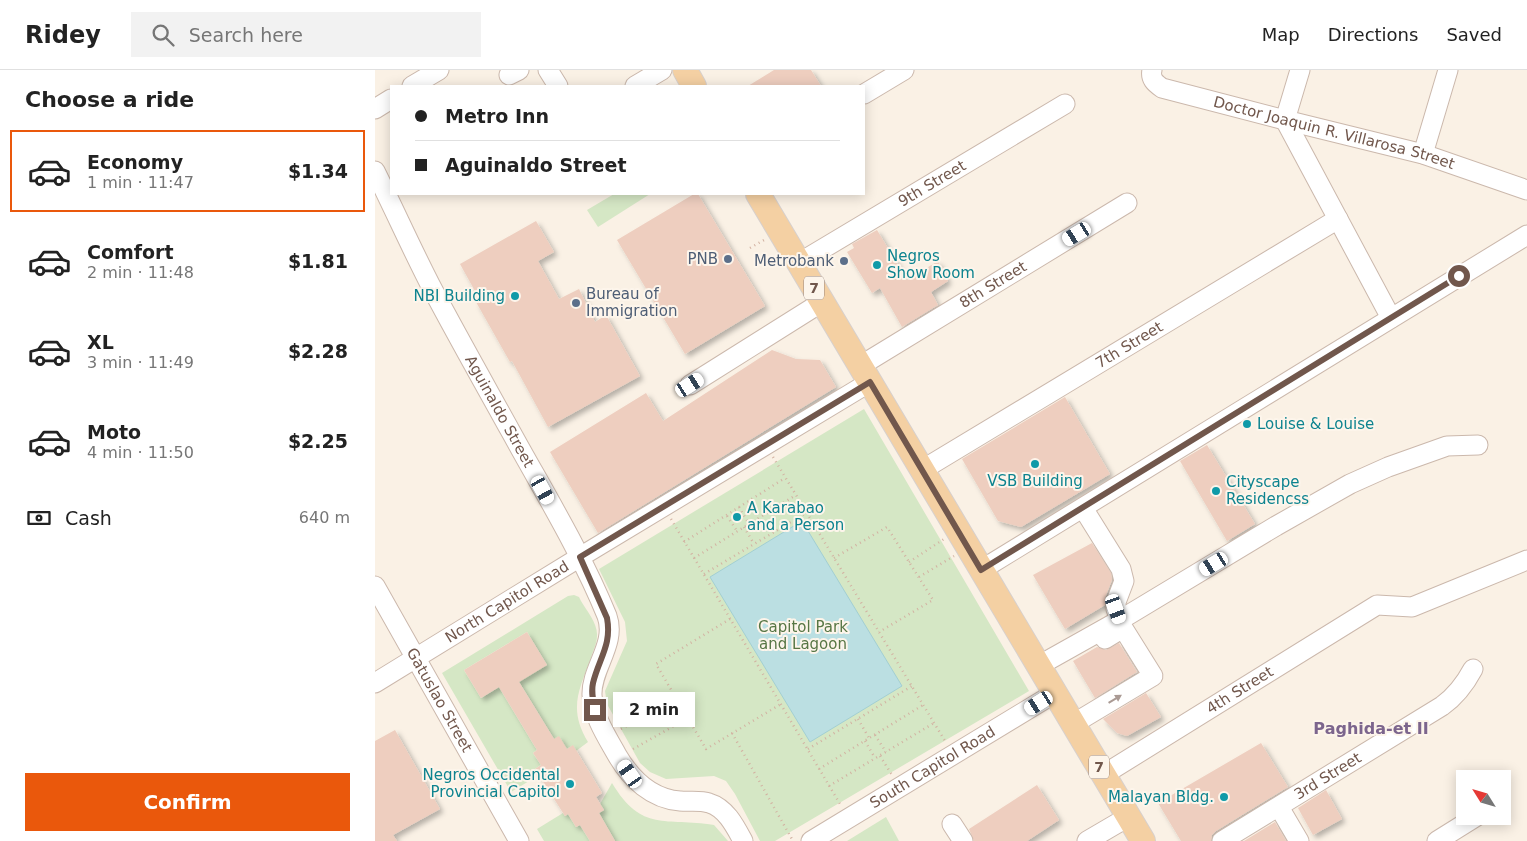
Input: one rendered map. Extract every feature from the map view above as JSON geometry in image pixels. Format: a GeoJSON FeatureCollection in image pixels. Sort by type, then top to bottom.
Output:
{"type":"FeatureCollection","features":[{"type":"Feature","properties":{"kind":"main road"},"geometry":{"type":"LineString","coordinates":[[685,70],[694,85]]}},
{"type":"Feature","properties":{"kind":"main road","name":"7"},"geometry":{"type":"LineString","coordinates":[[760,195],[1143,841]]}},
{"type":"Feature","properties":{"kind":"street"},"geometry":{"type":"LineString","coordinates":[[414,85],[439,70]]}},
{"type":"Feature","properties":{"kind":"street"},"geometry":{"type":"LineString","coordinates":[[548,70],[557,85]]}},
{"type":"Feature","properties":{"kind":"street"},"geometry":{"type":"LineString","coordinates":[[637,85],[662,70]]}},
{"type":"Feature","properties":{"kind":"street"},"geometry":{"type":"LineString","coordinates":[[865,93],[904,70]]}},
{"type":"Feature","properties":{"kind":"street","name":"Doctor Joaquin R. Villarosa Street"},"geometry":{"type":"LineString","coordinates":[[1152,70],[1153,82],[1162,88],[1423,154],[1527,190]]}},
{"type":"Feature","properties":{"kind":"street"},"geometry":{"type":"LineString","coordinates":[[1300,70],[1285,120],[1391,318]]}},
{"type":"Feature","properties":{"kind":"street"},"geometry":{"type":"LineString","coordinates":[[1423,154],[1447,70]]}},
{"type":"Feature","properties":{"kind":"street"},"geometry":{"type":"LineString","coordinates":[[375,109],[390,100]]}},
{"type":"Feature","properties":{"kind":"street","name":"9th Street"},"geometry":{"type":"LineString","coordinates":[[799,263],[1065,104]]}},
{"type":"Feature","properties":{"kind":"street","name":"Aguinaldo Street"},"geometry":{"type":"LineString","coordinates":[[375,171],[433,290],[580,557],[607,618],[609,627],[607,645],[593,684],[592,696],[595,710],[619,758],[641,785],[654,794],[668,800],[709,803],[721,810],[730,818],[743,841]]}},
{"type":"Feature","properties":{"kind":"street","name":"8th Street"},"geometry":{"type":"LineString","coordinates":[[865,374],[1127,203]]}},
{"type":"Feature","properties":{"kind":"street","name":"7th Street"},"geometry":{"type":"LineString","coordinates":[[922,470],[1338,219]]}},
{"type":"Feature","properties":{"kind":"street"},"geometry":{"type":"LineString","coordinates":[[981,570],[1527,235]]}},
{"type":"Feature","properties":{"kind":"street"},"geometry":{"type":"LineString","coordinates":[[690,385],[822,302]]}},
{"type":"Feature","properties":{"kind":"street","name":"North Capitol Road"},"geometry":{"type":"LineString","coordinates":[[375,684],[766,445],[865,374]]}},
{"type":"Feature","properties":{"kind":"street"},"geometry":{"type":"LineString","coordinates":[[1046,678],[1120,620],[1276,526],[1350,484],[1388,467],[1447,446],[1478,445]]}},
{"type":"Feature","properties":{"kind":"street"},"geometry":{"type":"LineString","coordinates":[[1083,508],[1121,569],[1124,581],[1116,602],[1116,609],[1120,620]]}},
{"type":"Feature","properties":{"kind":"street","name":"4th Street"},"geometry":{"type":"LineString","coordinates":[[1103,775],[1377,605],[1412,607],[1527,560]]}},
{"type":"Feature","properties":{"kind":"street","name":"Gatuslao Street"},"geometry":{"type":"LineString","coordinates":[[375,586],[519,841]]}},
{"type":"Feature","properties":{"kind":"street"},"geometry":{"type":"LineString","coordinates":[[1046,678],[1123,628],[1153,676],[1073,724]]}},
{"type":"Feature","properties":{"kind":"street","name":"3rd Street"},"geometry":{"type":"LineString","coordinates":[[1222,841],[1279,808],[1449,701],[1473,670]]}},
{"type":"Feature","properties":{"kind":"street","name":"South Capitol Road"},"geometry":{"type":"LineString","coordinates":[[811,841],[953,754],[1046,678]]}},
{"type":"Feature","properties":{"kind":"street"},"geometry":{"type":"LineString","coordinates":[[1279,808],[1299,841]]}},
{"type":"Feature","properties":{"kind":"street"},"geometry":{"type":"LineString","coordinates":[[1087,841],[1128,816]]}},
{"type":"Feature","properties":{"kind":"street"},"geometry":{"type":"LineString","coordinates":[[952,824],[963,841]]}},
{"type":"Feature","properties":{"kind":"street"},"geometry":{"type":"LineString","coordinates":[[1437,841],[1463,825]]}},
{"type":"Feature","properties":{"kind":"path"},"geometry":{"type":"LineString","coordinates":[[766,445],[953,754]]}},
{"type":"Feature","properties":{"kind":"path"},"geometry":{"type":"LineString","coordinates":[[684,542],[785,478]]}},
{"type":"Feature","properties":{"kind":"path"},"geometry":{"type":"LineString","coordinates":[[694,558],[796,496]]}},
{"type":"Feature","properties":{"kind":"path"},"geometry":{"type":"LineString","coordinates":[[663,507],[848,817]]}},
{"type":"Feature","properties":{"kind":"path"},"geometry":{"type":"LineString","coordinates":[[739,507],[749,524]]}},
{"type":"Feature","properties":{"kind":"path"},"geometry":{"type":"LineString","coordinates":[[704,574],[806,513]]}},
{"type":"Feature","properties":{"kind":"path"},"geometry":{"type":"LineString","coordinates":[[727,515],[737,531]]}},
{"type":"Feature","properties":{"kind":"path"},"geometry":{"type":"LineString","coordinates":[[744,527],[754,544]]}},
{"type":"Feature","properties":{"kind":"path"},"geometry":{"type":"LineString","coordinates":[[834,558],[887,527],[933,600],[879,632]]}},
{"type":"Feature","properties":{"kind":"path"},"geometry":{"type":"LineString","coordinates":[[909,562],[963,539]]}},
{"type":"Feature","properties":{"kind":"path"},"geometry":{"type":"LineString","coordinates":[[919,577],[963,539]]}},
{"type":"Feature","properties":{"kind":"path"},"geometry":{"type":"LineString","coordinates":[[730,619],[656,664],[677,700],[707,749],[781,704]]}},
{"type":"Feature","properties":{"kind":"path"},"geometry":{"type":"LineString","coordinates":[[808,749],[912,686]]}},
{"type":"Feature","properties":{"kind":"path"},"geometry":{"type":"LineString","coordinates":[[607,736],[677,700]]}},
{"type":"Feature","properties":{"kind":"path"},"geometry":{"type":"LineString","coordinates":[[819,768],[923,705]]}},
{"type":"Feature","properties":{"kind":"path"},"geometry":{"type":"LineString","coordinates":[[619,758],[688,718]]}},
{"type":"Feature","properties":{"kind":"path"},"geometry":{"type":"LineString","coordinates":[[858,719],[869,738]]}},
{"type":"Feature","properties":{"kind":"path"},"geometry":{"type":"LineString","coordinates":[[829,786],[934,723]]}},
{"type":"Feature","properties":{"kind":"path"},"geometry":{"type":"LineString","coordinates":[[732,733],[793,841]]}},
{"type":"Feature","properties":{"kind":"path"},"geometry":{"type":"LineString","coordinates":[[875,735],[886,752]]}},
{"type":"Feature","properties":{"kind":"path"},"geometry":{"type":"LineString","coordinates":[[865,741],[875,758]]}},
{"type":"Feature","properties":{"kind":"path"},"geometry":{"type":"LineString","coordinates":[[880,756],[900,787]]}},
{"type":"Feature","properties":{"kind":"green space"},"geometry":{"type":"Polygon","coordinates":[[[612,195],[648,195],[598,227],[587,210],[612,195]]]}},
{"type":"Feature","properties":{"kind":"green space","name":"Capitol Park and Lagoon"},"geometry":{"type":"Polygon","coordinates":[[[864,409],[1029,691],[775,841],[760,841],[726,781],[714,776],[666,779],[650,772],[640,763],[607,704],[605,691],[627,641],[625,622],[599,569],[864,409]]]}},
{"type":"Feature","properties":{"kind":"green space"},"geometry":{"type":"Polygon","coordinates":[[[574,595],[579,597],[592,618],[597,631],[596,644],[577,700],[578,719],[588,742],[576,751],[573,746],[567,749],[554,739],[516,677],[547,665],[527,632],[464,670],[481,698],[499,687],[537,750],[533,753],[541,765],[535,769],[539,775],[511,792],[442,673],[568,596],[574,595]]]}},
{"type":"Feature","properties":{"kind":"green space"},"geometry":{"type":"Polygon","coordinates":[[[612,783],[623,799],[634,810],[645,816],[656,820],[714,825],[728,841],[615,841],[599,813],[604,810],[600,804],[612,783]]]}},
{"type":"Feature","properties":{"kind":"green space"},"geometry":{"type":"Polygon","coordinates":[[[563,813],[565,816],[568,814],[576,827],[580,825],[590,841],[544,841],[537,829],[563,813]]]}},
{"type":"Feature","properties":{"kind":"green space"},"geometry":{"type":"Polygon","coordinates":[[[886,817],[899,841],[847,841],[886,817]]]}},
{"type":"Feature","properties":{"kind":"water"},"geometry":{"type":"Polygon","coordinates":[[[802,521],[902,686],[810,742],[710,577],[802,521]]]}},
{"type":"Feature","properties":{"kind":"building"},"geometry":{"type":"Polygon","coordinates":[[[774,70],[811,70],[820,85],[750,85],[774,70]]]}},
{"type":"Feature","properties":{"kind":"building"},"geometry":{"type":"Polygon","coordinates":[[[692,195],[699,195],[765,306],[685,354],[617,240],[692,195]]]}},
{"type":"Feature","properties":{"kind":"building"},"geometry":{"type":"Polygon","coordinates":[[[536,221],[554,252],[538,261],[559,299],[579,289],[595,322],[606,315],[640,376],[548,427],[512,361],[510,362],[476,302],[480,300],[460,264],[536,221]]]}},
{"type":"Feature","properties":{"kind":"building"},"geometry":{"type":"Polygon","coordinates":[[[877,230],[907,280],[938,261],[948,281],[931,292],[938,305],[902,327],[880,288],[872,293],[847,252],[854,248],[852,244],[877,230]]]}},
{"type":"Feature","properties":{"kind":"building"},"geometry":{"type":"Polygon","coordinates":[[[772,350],[796,359],[820,360],[836,387],[598,533],[550,452],[646,393],[663,421],[772,350]]]}},
{"type":"Feature","properties":{"kind":"building","name":"VSB Building"},"geometry":{"type":"Polygon","coordinates":[[[1065,397],[1110,474],[1021,527],[998,521],[962,459],[1065,397]]]}},
{"type":"Feature","properties":{"kind":"building","name":"Cityscape Residencss"},"geometry":{"type":"Polygon","coordinates":[[[1207,445],[1255,524],[1227,541],[1180,461],[1207,445]]]}},
{"type":"Feature","properties":{"kind":"building"},"geometry":{"type":"Polygon","coordinates":[[[1092,543],[1111,573],[1112,580],[1105,598],[1105,605],[1065,629],[1033,575],[1092,543]]]}},
{"type":"Feature","properties":{"kind":"building"},"geometry":{"type":"Polygon","coordinates":[[[527,632],[547,665],[519,682],[554,739],[559,736],[567,749],[573,745],[602,793],[596,797],[604,810],[599,813],[615,841],[590,841],[580,825],[576,827],[568,814],[565,816],[535,769],[541,765],[533,753],[537,750],[499,687],[481,698],[464,670],[527,632]]]}},
{"type":"Feature","properties":{"kind":"building"},"geometry":{"type":"Polygon","coordinates":[[[1119,643],[1137,672],[1095,698],[1073,661],[1097,647],[1106,650],[1119,643]]]}},
{"type":"Feature","properties":{"kind":"building"},"geometry":{"type":"Polygon","coordinates":[[[1146,693],[1161,717],[1127,736],[1117,733],[1103,719],[1146,693]]]}},
{"type":"Feature","properties":{"kind":"building"},"geometry":{"type":"Polygon","coordinates":[[[395,730],[440,809],[393,835],[397,841],[375,841],[375,741],[395,730]]]}},
{"type":"Feature","properties":{"kind":"building","name":"Malayan Bldg."},"geometry":{"type":"Polygon","coordinates":[[[1261,743],[1288,787],[1216,831],[1212,835],[1211,841],[1181,841],[1158,803],[1261,743]]]}},
{"type":"Feature","properties":{"kind":"building"},"geometry":{"type":"Polygon","coordinates":[[[1037,785],[1059,820],[1027,841],[974,841],[969,829],[1037,785]]]}},
{"type":"Feature","properties":{"kind":"building"},"geometry":{"type":"Polygon","coordinates":[[[1326,790],[1342,819],[1313,835],[1298,808],[1326,790]]]}},
{"type":"Feature","properties":{"kind":"building"},"geometry":{"type":"Polygon","coordinates":[[[1275,822],[1286,841],[1244,841],[1275,822]]]}},
{"type":"Feature","properties":{"kind":"place","name":"PNB"},"geometry":{"type":"Point","coordinates":[728,259]}},
{"type":"Feature","properties":{"kind":"place","name":"Metrobank"},"geometry":{"type":"Point","coordinates":[844,261]}},
{"type":"Feature","properties":{"kind":"place","name":"Negros Show Room"},"geometry":{"type":"Point","coordinates":[877,265]}},
{"type":"Feature","properties":{"kind":"place","name":"NBI Building"},"geometry":{"type":"Point","coordinates":[515,296]}},
{"type":"Feature","properties":{"kind":"place","name":"Bureau of Immigration"},"geometry":{"type":"Point","coordinates":[576,303]}},
{"type":"Feature","properties":{"kind":"place","name":"Louise & Louise"},"geometry":{"type":"Point","coordinates":[1247,424]}},
{"type":"Feature","properties":{"kind":"place","name":"VSB Building"},"geometry":{"type":"Point","coordinates":[1035,464]}},
{"type":"Feature","properties":{"kind":"place","name":"Cityscape Residencss"},"geometry":{"type":"Point","coordinates":[1216,491]}},
{"type":"Feature","properties":{"kind":"place","name":"A Karabao and a Person"},"geometry":{"type":"Point","coordinates":[737,517]}},
{"type":"Feature","properties":{"kind":"place","name":"Negros Occidental Provincial Capitol"},"geometry":{"type":"Point","coordinates":[570,784]}},
{"type":"Feature","properties":{"kind":"place","name":"Malayan Bldg."},"geometry":{"type":"Point","coordinates":[1224,797]}},
{"type":"Feature","properties":{"kind":"district","name":"Paghida-et II"},"geometry":{"type":"Point","coordinates":[1371,728]}},
{"type":"Feature","properties":{"kind":"route"},"geometry":{"type":"LineString","coordinates":[[595,710],[592,696],[593,684],[607,645],[609,627],[607,618],[580,557],[870,382],[981,570],[1459,276]]}}]}
